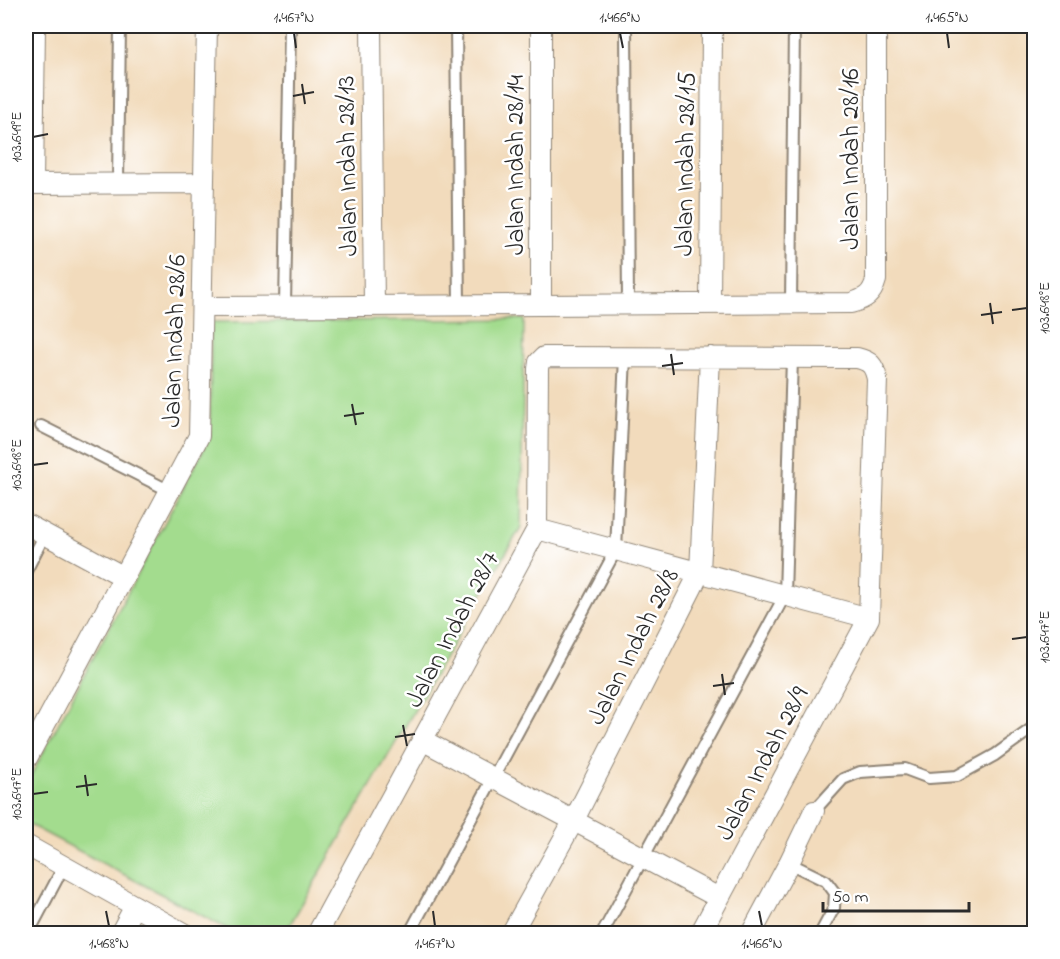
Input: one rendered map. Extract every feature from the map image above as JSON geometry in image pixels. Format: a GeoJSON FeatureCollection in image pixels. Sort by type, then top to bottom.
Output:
{"type":"FeatureCollection","features":[{"type":"Feature","properties":{"kind":"street"},"geometry":{"type":"LineString","coordinates":[[35,26],[29,184],[204,183]]}},
{"type":"Feature","properties":{"kind":"street","name":"Jalan Indah 28/6"},"geometry":{"type":"LineString","coordinates":[[26,760],[200,436],[207,26]]}},
{"type":"Feature","properties":{"kind":"street","name":"Jalan Indah 28/13"},"geometry":{"type":"LineString","coordinates":[[371,26],[374,306]]}},
{"type":"Feature","properties":{"kind":"street","name":"Jalan Indah 28/14"},"geometry":{"type":"LineString","coordinates":[[541,26],[541,305]]}},
{"type":"Feature","properties":{"kind":"street","name":"Jalan Indah 28/15"},"geometry":{"type":"LineString","coordinates":[[710,304],[712,26]]}},
{"type":"Feature","properties":{"kind":"street","name":"Jalan Indah 28/16"},"geometry":{"type":"LineString","coordinates":[[791,303],[851,303],[863,300],[873,292],[876,280],[876,26]]}},
{"type":"Feature","properties":{"kind":"street"},"geometry":{"type":"LineString","coordinates":[[202,307],[791,303]]}},
{"type":"Feature","properties":{"kind":"street","name":"Jalan Indah 28/7"},"geometry":{"type":"LineString","coordinates":[[317,933],[537,529],[539,362],[544,357],[624,357]]}},
{"type":"Feature","properties":{"kind":"street"},"geometry":{"type":"LineString","coordinates":[[624,357],[792,358]]}},
{"type":"Feature","properties":{"kind":"street","name":"Jalan Indah 28/8"},"geometry":{"type":"LineString","coordinates":[[511,933],[574,820],[700,572],[710,357]]}},
{"type":"Feature","properties":{"kind":"street","name":"Jalan Indah 28/9"},"geometry":{"type":"LineString","coordinates":[[700,933],[869,618],[877,379],[874,368],[868,361],[857,358],[792,358]]}},
{"type":"Feature","properties":{"kind":"street"},"geometry":{"type":"LineString","coordinates":[[26,524],[124,577]]}},
{"type":"Feature","properties":{"kind":"street"},"geometry":{"type":"LineString","coordinates":[[537,529],[869,618]]}},
{"type":"Feature","properties":{"kind":"street"},"geometry":{"type":"LineString","coordinates":[[422,740],[719,897]]}},
{"type":"Feature","properties":{"kind":"street"},"geometry":{"type":"LineString","coordinates":[[751,933],[814,811]]}},
{"type":"Feature","properties":{"kind":"street"},"geometry":{"type":"LineString","coordinates":[[26,844],[185,933]]}},
{"type":"Feature","properties":{"kind":"street"},"geometry":{"type":"LineString","coordinates":[[120,933],[135,906]]}},
{"type":"Feature","properties":{"kind":"lane"},"geometry":{"type":"LineString","coordinates":[[118,183],[120,26]]}},
{"type":"Feature","properties":{"kind":"lane"},"geometry":{"type":"LineString","coordinates":[[285,306],[290,26]]}},
{"type":"Feature","properties":{"kind":"lane"},"geometry":{"type":"LineString","coordinates":[[456,26],[459,305]]}},
{"type":"Feature","properties":{"kind":"lane"},"geometry":{"type":"LineString","coordinates":[[626,26],[628,304]]}},
{"type":"Feature","properties":{"kind":"lane"},"geometry":{"type":"LineString","coordinates":[[791,303],[794,26]]}},
{"type":"Feature","properties":{"kind":"lane"},"geometry":{"type":"LineString","coordinates":[[410,933],[616,550],[624,357]]}},
{"type":"Feature","properties":{"kind":"lane"},"geometry":{"type":"LineString","coordinates":[[602,933],[785,595],[792,358]]}},
{"type":"Feature","properties":{"kind":"lane"},"geometry":{"type":"LineString","coordinates":[[41,426],[170,491]]}},
{"type":"Feature","properties":{"kind":"lane"},"geometry":{"type":"LineString","coordinates":[[26,571],[45,534]]}},
{"type":"Feature","properties":{"kind":"lane"},"geometry":{"type":"LineString","coordinates":[[814,811],[843,779],[860,772],[905,769],[929,778],[957,776],[1035,727]]}},
{"type":"Feature","properties":{"kind":"lane"},"geometry":{"type":"LineString","coordinates":[[789,863],[826,881],[835,893],[834,908],[820,933]]}},
{"type":"Feature","properties":{"kind":"lane"},"geometry":{"type":"LineString","coordinates":[[28,933],[64,866]]}},
{"type":"Feature","properties":{"kind":"green space"},"geometry":{"type":"Polygon","coordinates":[[[524,319],[521,527],[285,933],[235,933],[26,823],[26,785],[210,437],[211,322],[524,319]]]}}]}
